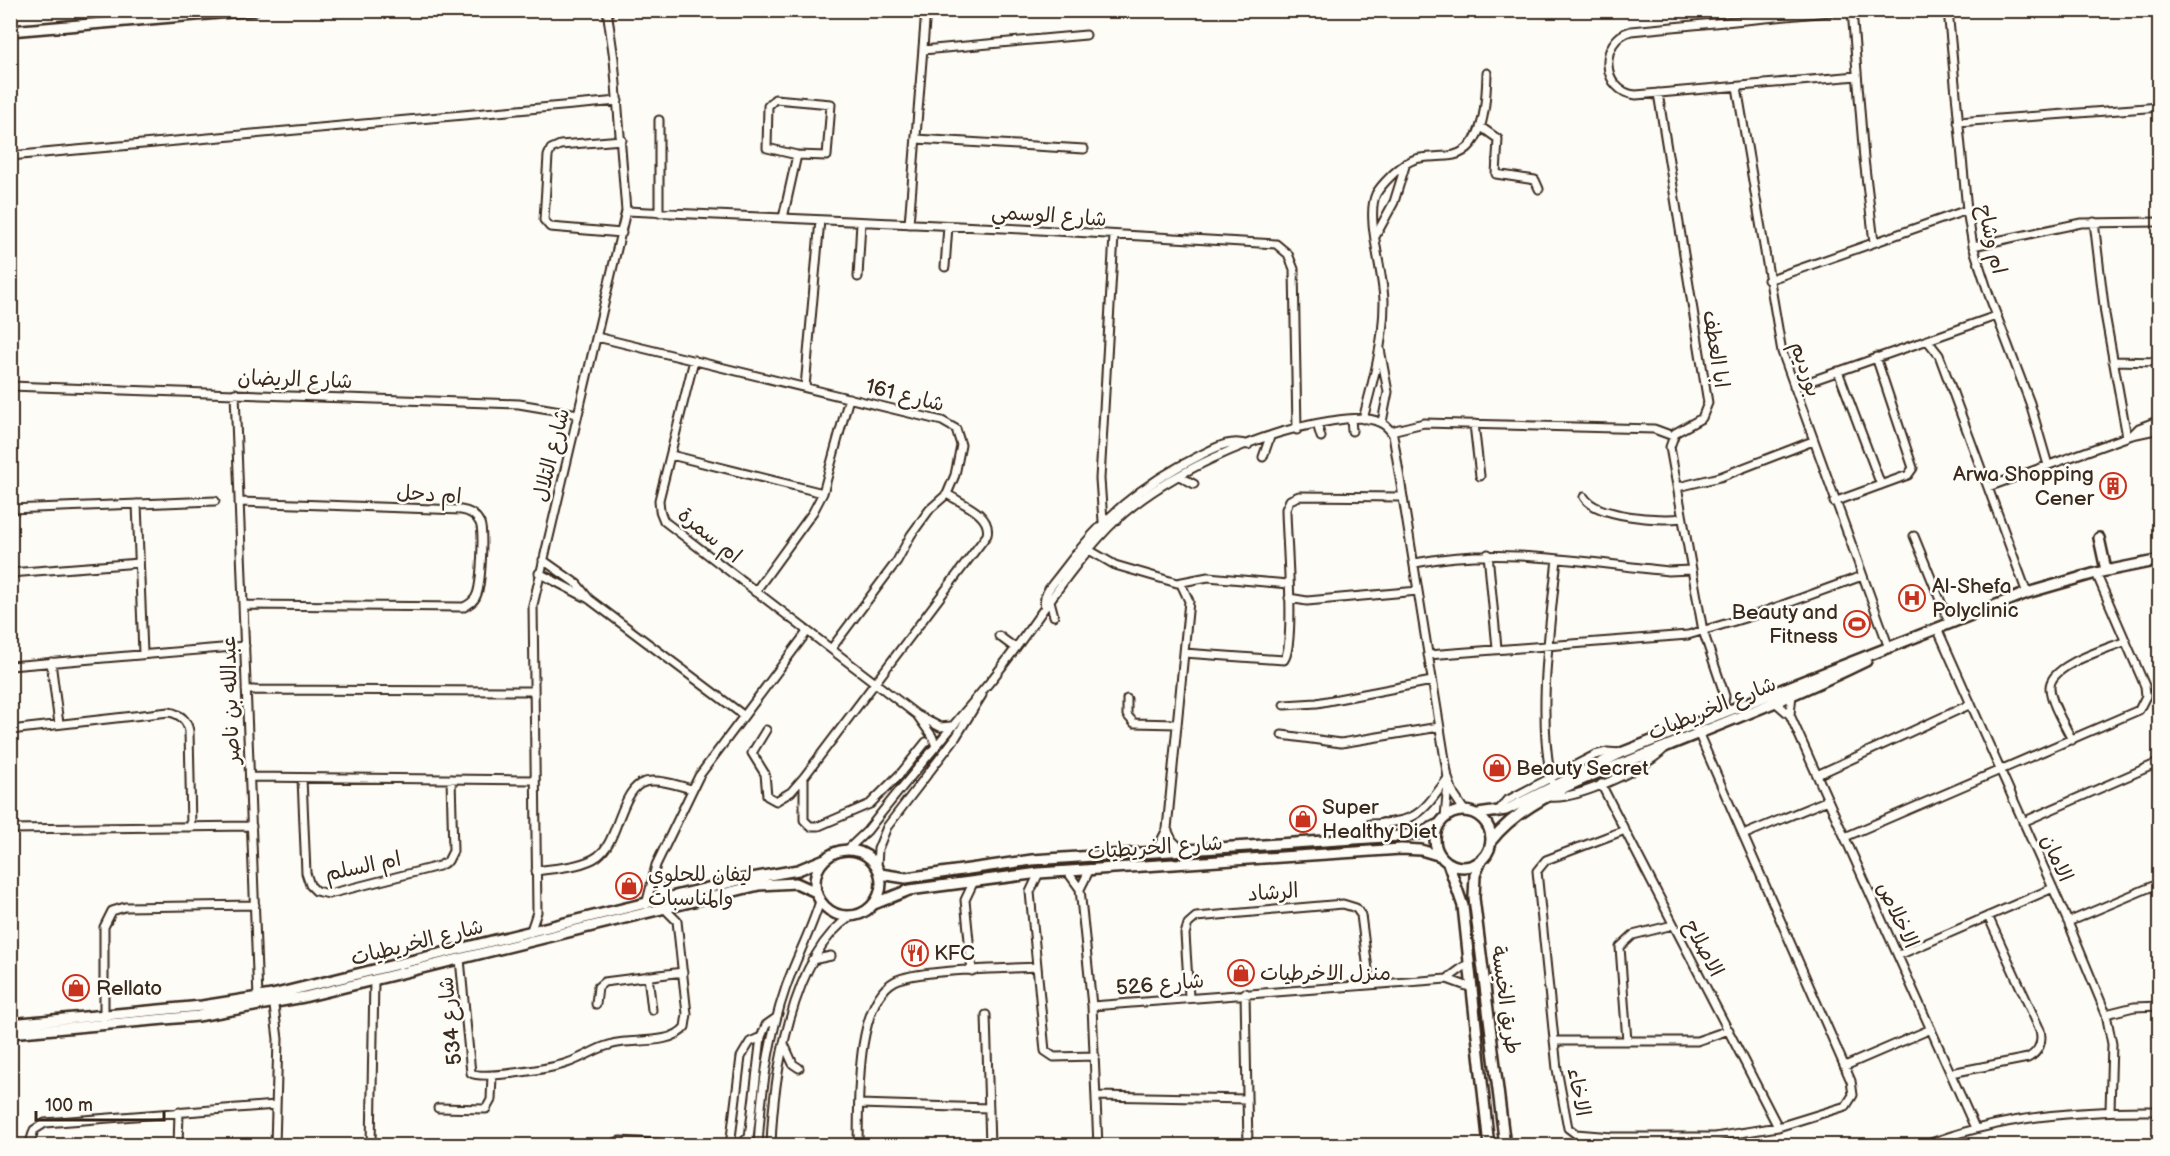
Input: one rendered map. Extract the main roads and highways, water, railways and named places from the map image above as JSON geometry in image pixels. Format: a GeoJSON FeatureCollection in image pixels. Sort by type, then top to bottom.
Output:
{"type":"FeatureCollection","features":[{"type":"Feature","properties":{"kind":"place","name":"Arwa Shopping Cener"},"geometry":{"type":"Point","coordinates":[2113,486]}},
{"type":"Feature","properties":{"kind":"place","name":"Al-Shefa Polyclinic"},"geometry":{"type":"Point","coordinates":[1912,598]}},
{"type":"Feature","properties":{"kind":"place","name":"Beauty and Fitness"},"geometry":{"type":"Point","coordinates":[1857,624]}},
{"type":"Feature","properties":{"kind":"place","name":"Beauty Secret"},"geometry":{"type":"Point","coordinates":[1497,768]}},
{"type":"Feature","properties":{"kind":"place","name":"Super Healthy Diet"},"geometry":{"type":"Point","coordinates":[1303,819]}},
{"type":"Feature","properties":{"kind":"place","name":"ليفان للحلوي والمناسبات"},"geometry":{"type":"Point","coordinates":[629,886]}},
{"type":"Feature","properties":{"kind":"place","name":"KFC"},"geometry":{"type":"Point","coordinates":[915,953]}},
{"type":"Feature","properties":{"kind":"place","name":"منزل الاخرطيات"},"geometry":{"type":"Point","coordinates":[1241,973]}},
{"type":"Feature","properties":{"kind":"place","name":"Rellato"},"geometry":{"type":"Point","coordinates":[76,988]}}]}
